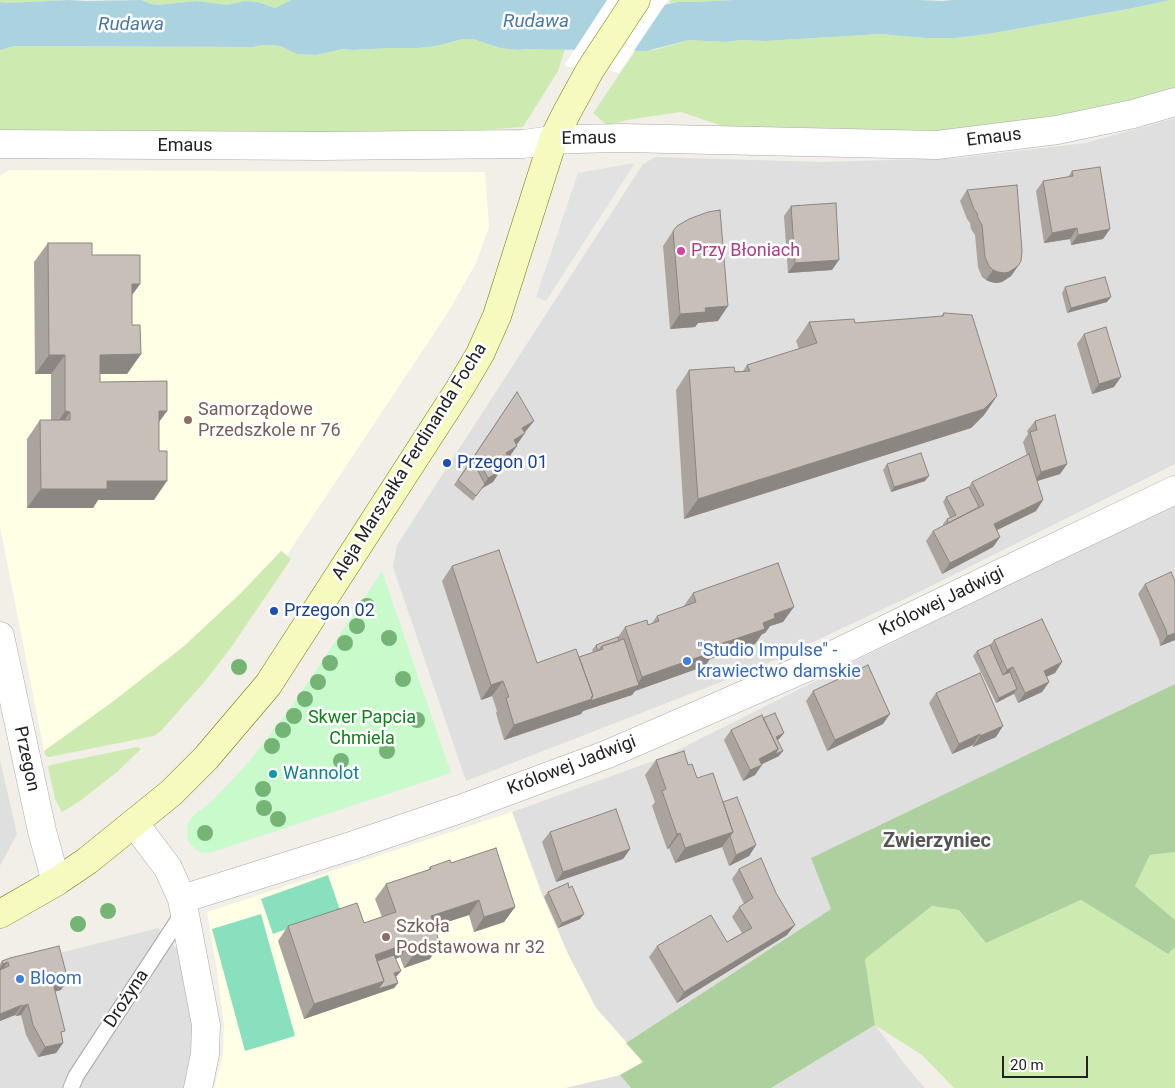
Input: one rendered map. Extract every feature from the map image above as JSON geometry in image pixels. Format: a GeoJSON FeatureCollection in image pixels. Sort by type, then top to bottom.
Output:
{"type":"FeatureCollection","features":[{"type":"Feature","properties":{"kind":"street","name":"Aleja Marszałka Ferdinanda Focha"},"geometry":{"type":"LineString","coordinates":[[134,824],[206,758],[268,685],[460,388],[480,354],[497,316],[553,140],[590,70],[636,0]]}},
{"type":"Feature","properties":{"kind":"street","name":"Emaus"},"geometry":{"type":"LineString","coordinates":[[0,144],[321,146],[523,144],[575,139],[654,139],[937,145],[1057,130],[1133,114],[1175,102]]}},
{"type":"Feature","properties":{"kind":"street","name":"Królowej Jadwigi"},"geometry":{"type":"LineString","coordinates":[[183,905],[442,815],[608,754],[808,668],[1175,490]]}},
{"type":"Feature","properties":{"kind":"street","name":"Przegon"},"geometry":{"type":"LineString","coordinates":[[0,636],[42,831],[56,882]]}},
{"type":"Feature","properties":{"kind":"street"},"geometry":{"type":"LineString","coordinates":[[0,914],[56,882],[87,861],[134,824],[168,868],[183,905],[206,1025],[204,1054],[198,1088]]}},
{"type":"Feature","properties":{"kind":"lane","name":"Drożyna"},"geometry":{"type":"LineString","coordinates":[[71,1088],[76,1076],[183,905]]}},
{"type":"Feature","properties":{"kind":"shaded area"},"geometry":{"type":"Polygon","coordinates":[[[1175,118],[1175,464],[915,594],[762,666],[466,781],[393,567],[397,545],[643,164],[655,157],[822,162],[958,158],[1085,143],[1175,118]]]}},
{"type":"Feature","properties":{"kind":"shaded area"},"geometry":{"type":"Polygon","coordinates":[[[635,163],[546,301],[536,297],[578,173],[635,163]]]}},
{"type":"Feature","properties":{"kind":"shaded area","name":"Samorządowe Przedszkole nr 76"},"geometry":{"type":"Polygon","coordinates":[[[9,170],[485,172],[489,227],[476,263],[447,314],[287,555],[281,551],[241,593],[183,647],[111,703],[44,751],[0,526],[0,176],[9,170]]]}},
{"type":"Feature","properties":{"kind":"shaded area"},"geometry":{"type":"Polygon","coordinates":[[[1175,501],[1175,684],[812,858],[831,909],[626,1043],[596,1008],[568,954],[541,892],[512,812],[664,757],[1175,501]]]}},
{"type":"Feature","properties":{"kind":"shaded area"},"geometry":{"type":"Polygon","coordinates":[[[0,760],[17,834],[0,866],[0,760]]]}},
{"type":"Feature","properties":{"kind":"shaded area","name":"Szkoła Podstawowa nr 32"},"geometry":{"type":"Polygon","coordinates":[[[512,812],[541,892],[568,954],[596,1008],[644,1062],[620,1075],[565,1088],[214,1088],[223,1054],[224,1025],[207,912],[512,812]]]}},
{"type":"Feature","properties":{"kind":"shaded area"},"geometry":{"type":"Polygon","coordinates":[[[158,928],[184,957],[195,1027],[189,1088],[0,1088],[0,968],[158,928]]]}},
{"type":"Feature","properties":{"kind":"shaded area"},"geometry":{"type":"Polygon","coordinates":[[[875,1025],[925,1088],[771,1088],[875,1025]]]}},
{"type":"Feature","properties":{"kind":"shaded area"},"geometry":{"type":"Polygon","coordinates":[[[620,1075],[631,1088],[565,1088],[620,1075]]]}},
{"type":"Feature","properties":{"kind":"green space"},"geometry":{"type":"Polygon","coordinates":[[[0,0],[68,0],[7,3],[0,2],[0,0]]]}},
{"type":"Feature","properties":{"kind":"green space"},"geometry":{"type":"Polygon","coordinates":[[[141,0],[291,0],[275,8],[258,2],[245,1],[227,5],[197,1],[157,5],[141,0]]]}},
{"type":"Feature","properties":{"kind":"green space"},"geometry":{"type":"Polygon","coordinates":[[[671,0],[734,0],[669,3],[671,0]]]}},
{"type":"Feature","properties":{"kind":"green space"},"geometry":{"type":"Polygon","coordinates":[[[1175,0],[1175,89],[1114,106],[981,130],[898,134],[740,132],[681,112],[607,125],[593,113],[636,50],[654,50],[689,40],[726,42],[741,40],[766,41],[880,34],[925,38],[956,38],[988,34],[1175,0]]]}},
{"type":"Feature","properties":{"kind":"green space"},"geometry":{"type":"Polygon","coordinates":[[[463,39],[473,39],[500,48],[518,50],[565,49],[558,71],[523,127],[467,131],[325,135],[0,136],[0,50],[14,46],[253,47],[271,45],[280,46],[297,54],[316,55],[343,49],[418,48],[436,46],[463,39]]]}},
{"type":"Feature","properties":{"kind":"green space"},"geometry":{"type":"Polygon","coordinates":[[[281,551],[291,559],[230,649],[206,680],[161,731],[154,736],[49,757],[46,756],[44,751],[111,703],[183,647],[241,593],[281,551]]]}},
{"type":"Feature","properties":{"kind":"green space","name":"Skwer Papcia Chmiela"},"geometry":{"type":"Polygon","coordinates":[[[382,571],[451,773],[210,853],[199,852],[188,841],[188,823],[194,815],[211,802],[235,777],[285,715],[382,571]]]}},
{"type":"Feature","properties":{"kind":"green space"},"geometry":{"type":"Polygon","coordinates":[[[1175,684],[1175,852],[1150,855],[1135,886],[1175,920],[1175,947],[1168,954],[1081,900],[986,943],[959,910],[932,906],[865,959],[875,1025],[771,1088],[631,1088],[620,1075],[643,1062],[626,1043],[831,909],[811,858],[1175,684]]]}},
{"type":"Feature","properties":{"kind":"green space"},"geometry":{"type":"Polygon","coordinates":[[[137,747],[141,749],[117,772],[80,801],[62,812],[55,799],[48,767],[50,765],[137,747]]]}},
{"type":"Feature","properties":{"kind":"green space"},"geometry":{"type":"Polygon","coordinates":[[[1175,852],[1175,920],[1135,886],[1150,855],[1175,852]]]}},
{"type":"Feature","properties":{"kind":"green space"},"geometry":{"type":"Polygon","coordinates":[[[328,875],[340,910],[273,934],[261,899],[328,875]]]}},
{"type":"Feature","properties":{"kind":"green space"},"geometry":{"type":"Polygon","coordinates":[[[1081,900],[1168,954],[1175,947],[1175,1088],[954,1088],[922,1055],[875,1025],[865,959],[932,906],[959,910],[986,943],[1081,900]]]}},
{"type":"Feature","properties":{"kind":"green space"},"geometry":{"type":"Polygon","coordinates":[[[261,914],[295,1036],[245,1051],[212,929],[261,914]]]}},
{"type":"Feature","properties":{"kind":"water","name":"Rudawa"},"geometry":{"type":"Polygon","coordinates":[[[141,0],[157,5],[197,1],[227,5],[245,1],[258,2],[275,8],[291,0],[622,0],[664,5],[678,2],[734,0],[1171,0],[988,34],[956,38],[925,38],[880,34],[766,41],[741,40],[726,42],[689,40],[646,51],[518,50],[500,48],[473,39],[463,39],[436,46],[418,48],[343,49],[316,55],[297,54],[280,46],[271,45],[253,47],[14,46],[0,50],[0,2],[141,0]]]}},
{"type":"Feature","properties":{"kind":"pier"},"geometry":{"type":"Polygon","coordinates":[[[607,0],[668,0],[619,73],[564,66],[607,0]]]}},
{"type":"Feature","properties":{"kind":"building"},"geometry":{"type":"Polygon","coordinates":[[[1100,167],[1110,229],[1078,235],[1077,228],[1052,233],[1043,181],[1073,176],[1072,171],[1100,167]]]}},
{"type":"Feature","properties":{"kind":"building"},"geometry":{"type":"Polygon","coordinates":[[[1017,185],[1022,251],[1021,261],[1018,266],[1009,272],[998,272],[989,266],[985,257],[982,225],[967,190],[1017,185]]]}},
{"type":"Feature","properties":{"kind":"building"},"geometry":{"type":"Polygon","coordinates":[[[836,203],[839,260],[795,263],[791,206],[836,203]]]}},
{"type":"Feature","properties":{"kind":"building"},"geometry":{"type":"Polygon","coordinates":[[[720,210],[728,306],[705,308],[706,312],[680,314],[673,231],[677,226],[689,219],[720,210]]]}},
{"type":"Feature","properties":{"kind":"building"},"geometry":{"type":"Polygon","coordinates":[[[48,243],[92,243],[92,255],[140,255],[140,284],[132,284],[132,325],[140,325],[141,354],[100,355],[100,382],[167,381],[167,411],[159,411],[159,451],[167,451],[167,481],[107,481],[107,489],[41,489],[40,420],[70,420],[70,412],[65,411],[65,355],[49,355],[48,243]]]}},
{"type":"Feature","properties":{"kind":"building"},"geometry":{"type":"Polygon","coordinates":[[[1105,277],[1111,297],[1071,308],[1065,287],[1105,277]]]}},
{"type":"Feature","properties":{"kind":"building"},"geometry":{"type":"Polygon","coordinates":[[[944,313],[972,315],[997,396],[984,409],[698,499],[689,370],[734,367],[735,372],[750,371],[747,365],[817,343],[809,322],[854,319],[855,323],[943,316],[944,313]]]}},
{"type":"Feature","properties":{"kind":"building"},"geometry":{"type":"Polygon","coordinates":[[[1106,327],[1121,377],[1099,384],[1084,334],[1106,327]]]}},
{"type":"Feature","properties":{"kind":"building"},"geometry":{"type":"Polygon","coordinates":[[[517,392],[534,421],[522,428],[525,433],[514,440],[517,446],[506,453],[509,459],[497,465],[500,471],[488,478],[475,455],[517,392]]]}},
{"type":"Feature","properties":{"kind":"building"},"geometry":{"type":"Polygon","coordinates":[[[1055,415],[1067,464],[1041,472],[1030,432],[1037,430],[1035,421],[1055,415]]]}},
{"type":"Feature","properties":{"kind":"building"},"geometry":{"type":"Polygon","coordinates":[[[921,453],[929,476],[894,487],[887,464],[921,453]]]}},
{"type":"Feature","properties":{"kind":"building"},"geometry":{"type":"Polygon","coordinates":[[[1029,454],[1043,500],[994,524],[1000,537],[950,563],[933,531],[984,505],[972,482],[1029,454]]]}},
{"type":"Feature","properties":{"kind":"building"},"geometry":{"type":"Polygon","coordinates":[[[472,460],[485,484],[476,496],[458,480],[472,460]]]}},
{"type":"Feature","properties":{"kind":"building"},"geometry":{"type":"Polygon","coordinates":[[[969,487],[979,507],[948,523],[947,519],[956,515],[946,497],[969,487]]]}},
{"type":"Feature","properties":{"kind":"building"},"geometry":{"type":"Polygon","coordinates":[[[499,550],[537,663],[576,649],[593,696],[591,697],[592,699],[514,725],[506,698],[509,697],[503,681],[491,685],[452,566],[499,550]]]}},
{"type":"Feature","properties":{"kind":"building"},"geometry":{"type":"Polygon","coordinates":[[[778,563],[794,607],[774,614],[775,618],[763,623],[765,629],[714,646],[716,651],[642,677],[625,627],[647,620],[648,625],[659,621],[657,616],[696,602],[693,593],[778,563]]]}},
{"type":"Feature","properties":{"kind":"building"},"geometry":{"type":"Polygon","coordinates":[[[1171,572],[1175,581],[1175,633],[1167,636],[1145,584],[1171,572]]]}},
{"type":"Feature","properties":{"kind":"building"},"geometry":{"type":"Polygon","coordinates":[[[1042,619],[1062,662],[1044,671],[1049,682],[1025,693],[1013,667],[1007,670],[994,640],[1042,619]]]}},
{"type":"Feature","properties":{"kind":"building"},"geometry":{"type":"Polygon","coordinates":[[[618,637],[619,641],[602,646],[598,651],[596,645],[618,637]]]}},
{"type":"Feature","properties":{"kind":"building"},"geometry":{"type":"Polygon","coordinates":[[[624,639],[639,685],[590,701],[593,696],[579,657],[603,649],[602,646],[624,639]]]}},
{"type":"Feature","properties":{"kind":"building"},"geometry":{"type":"Polygon","coordinates":[[[990,645],[1003,675],[1010,672],[1017,689],[999,698],[977,651],[990,645]]]}},
{"type":"Feature","properties":{"kind":"building"},"geometry":{"type":"Polygon","coordinates":[[[868,665],[890,714],[835,740],[813,691],[868,665]]]}},
{"type":"Feature","properties":{"kind":"building"},"geometry":{"type":"Polygon","coordinates":[[[980,673],[1003,726],[959,744],[936,693],[980,673]]]}},
{"type":"Feature","properties":{"kind":"building"},"geometry":{"type":"Polygon","coordinates":[[[775,713],[784,733],[776,737],[783,751],[775,754],[778,749],[763,718],[775,713]]]}},
{"type":"Feature","properties":{"kind":"building"},"geometry":{"type":"Polygon","coordinates":[[[762,715],[778,749],[759,759],[762,765],[750,770],[731,730],[762,715]]]}},
{"type":"Feature","properties":{"kind":"building"},"geometry":{"type":"Polygon","coordinates":[[[684,751],[688,765],[692,764],[697,778],[713,773],[733,832],[685,848],[680,833],[677,834],[662,791],[666,789],[656,760],[684,751]]]}},
{"type":"Feature","properties":{"kind":"building"},"geometry":{"type":"Polygon","coordinates":[[[737,797],[756,845],[736,855],[730,836],[733,832],[723,802],[737,797]]]}},
{"type":"Feature","properties":{"kind":"building"},"geometry":{"type":"Polygon","coordinates":[[[616,809],[630,849],[563,872],[550,832],[616,809]]]}},
{"type":"Feature","properties":{"kind":"building"},"geometry":{"type":"Polygon","coordinates":[[[496,848],[515,907],[484,917],[479,900],[431,916],[440,944],[415,953],[411,942],[375,955],[384,981],[314,1004],[288,926],[357,903],[364,923],[396,912],[386,884],[431,869],[430,867],[450,860],[451,863],[496,848]]]}},
{"type":"Feature","properties":{"kind":"building"},"geometry":{"type":"Polygon","coordinates":[[[761,858],[776,893],[795,925],[684,992],[657,946],[711,915],[727,942],[752,928],[739,907],[753,898],[739,869],[761,858]]]}},
{"type":"Feature","properties":{"kind":"building"},"geometry":{"type":"Polygon","coordinates":[[[568,883],[569,888],[572,886],[584,914],[562,923],[548,892],[568,883]]]}},
{"type":"Feature","properties":{"kind":"building"},"geometry":{"type":"Polygon","coordinates":[[[59,946],[68,980],[53,983],[65,1031],[61,1032],[63,1043],[45,1047],[33,1025],[28,1004],[0,1014],[0,970],[9,966],[8,962],[3,964],[2,961],[59,946]]]}},
{"type":"Feature","properties":{"kind":"building"},"geometry":{"type":"Polygon","coordinates":[[[394,955],[401,971],[394,973],[398,983],[378,989],[384,981],[377,961],[394,955]]]}},
{"type":"Feature","properties":{"kind":"place","name":"Przy Błoniach"},"geometry":{"type":"Point","coordinates":[681,251]}},
{"type":"Feature","properties":{"kind":"place","name":"Samorządowe Przedszkole nr 76"},"geometry":{"type":"Point","coordinates":[188,420]}},
{"type":"Feature","properties":{"kind":"place","name":"Przegon 01"},"geometry":{"type":"Point","coordinates":[447,463]}},
{"type":"Feature","properties":{"kind":"place","name":"Przegon 02"},"geometry":{"type":"Point","coordinates":[274,611]}},
{"type":"Feature","properties":{"kind":"place","name":"\"Studio Impulse\" - krawiectwo damskie"},"geometry":{"type":"Point","coordinates":[687,661]}},
{"type":"Feature","properties":{"kind":"place","name":"Wannolot"},"geometry":{"type":"Point","coordinates":[273,774]}},
{"type":"Feature","properties":{"kind":"place","name":"Szkoła Podstawowa nr 32"},"geometry":{"type":"Point","coordinates":[386,937]}},
{"type":"Feature","properties":{"kind":"place","name":"Bloom"},"geometry":{"type":"Point","coordinates":[20,979]}},
{"type":"Feature","properties":{"kind":"district","name":"Zwierzyniec"},"geometry":{"type":"Point","coordinates":[937,842]}}]}
